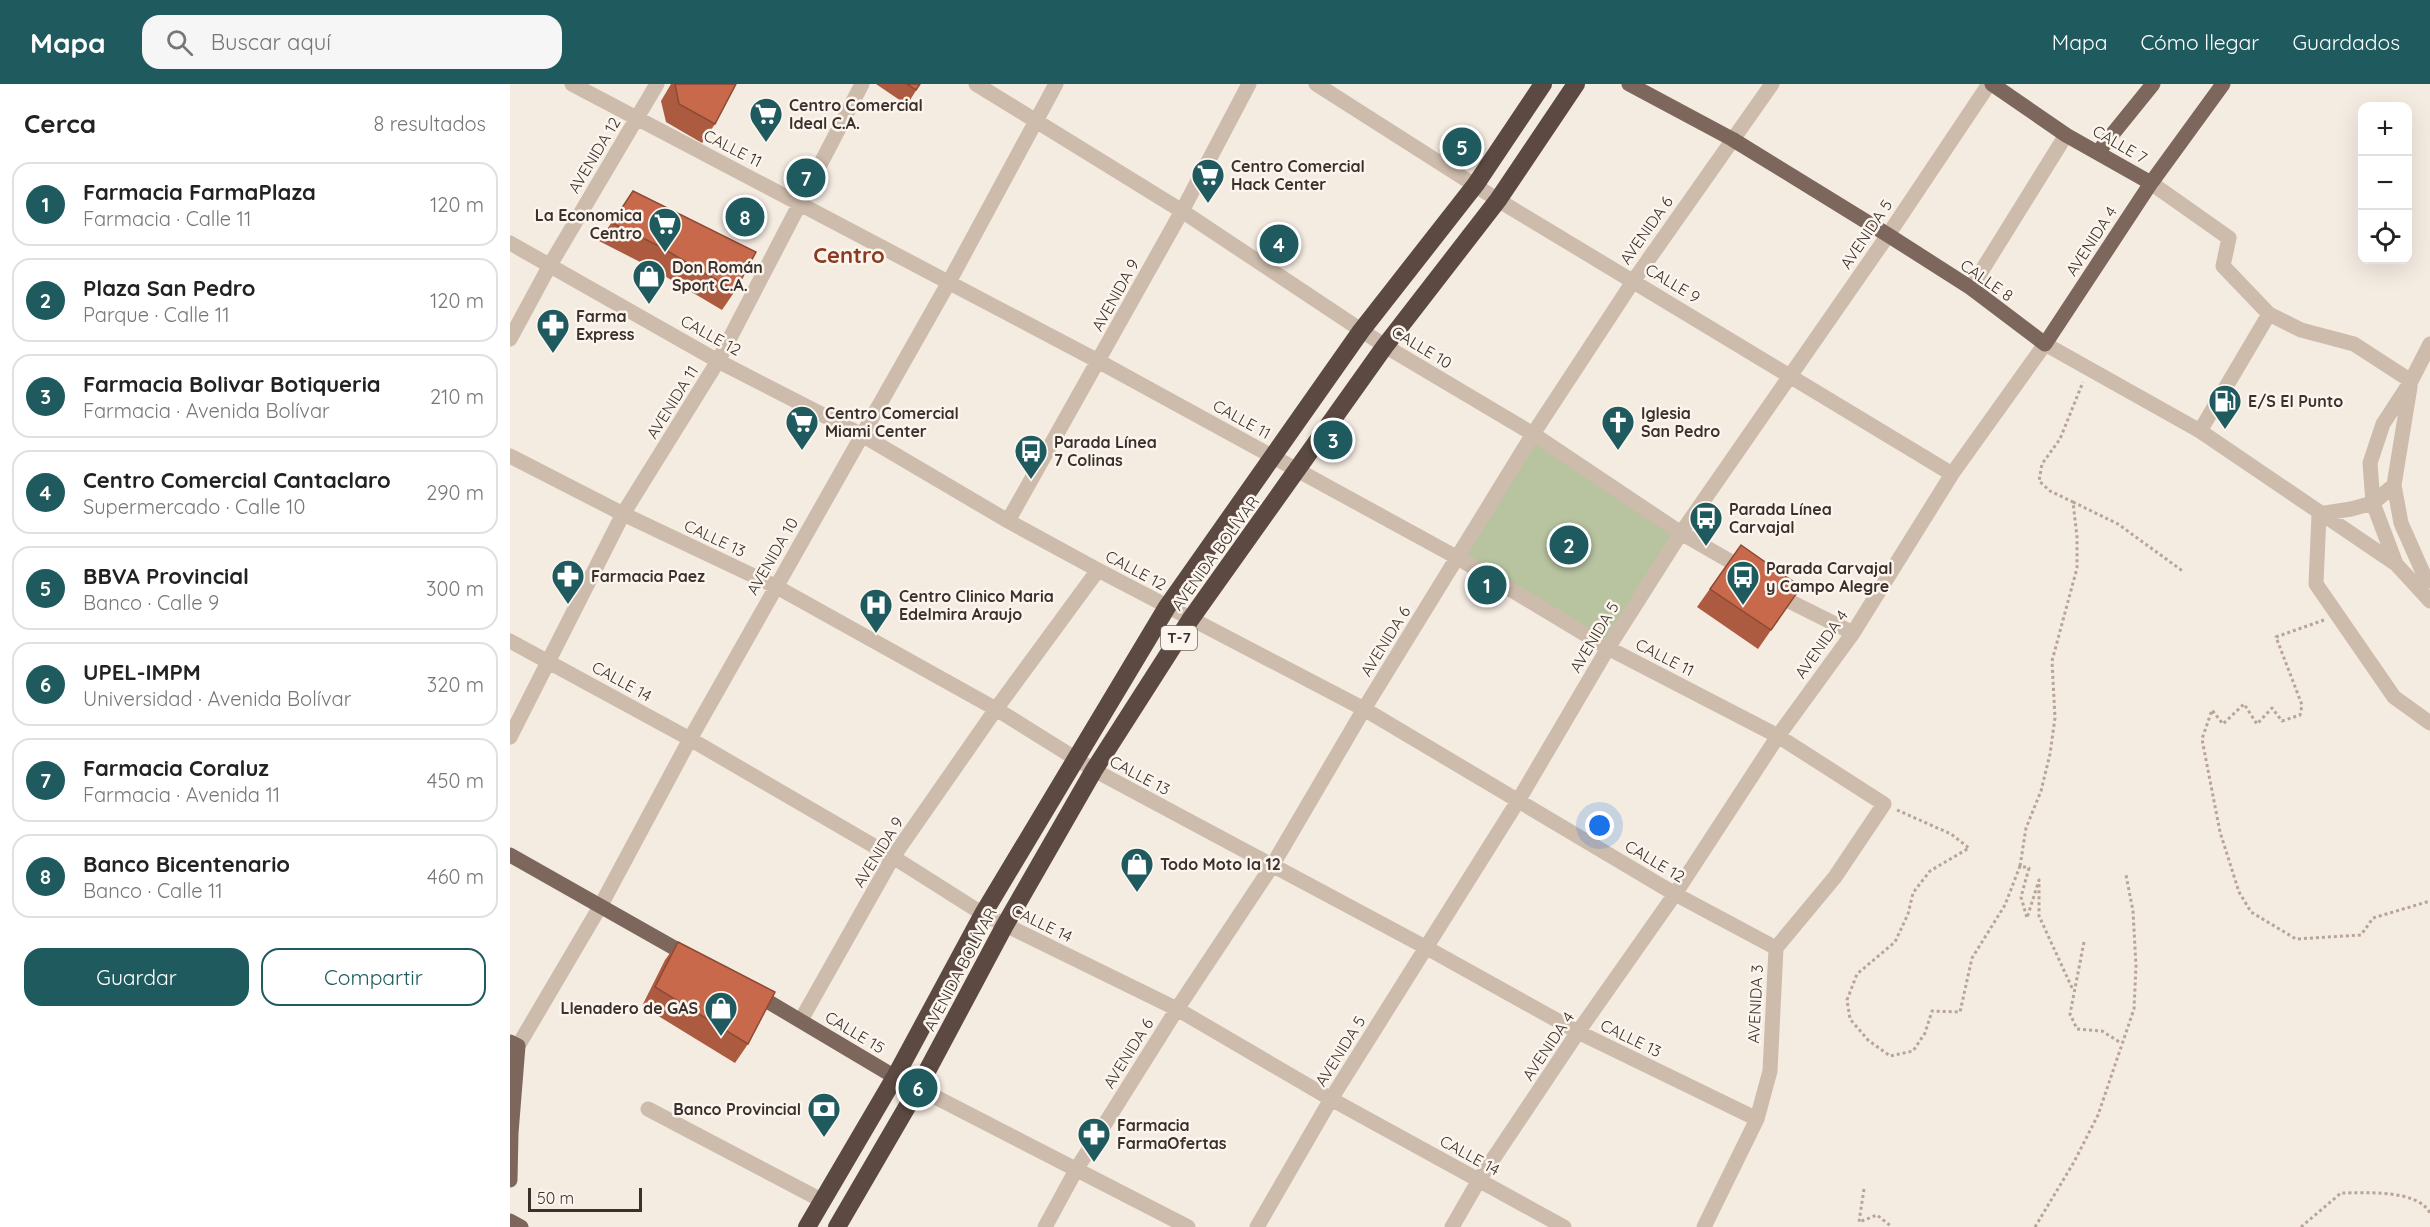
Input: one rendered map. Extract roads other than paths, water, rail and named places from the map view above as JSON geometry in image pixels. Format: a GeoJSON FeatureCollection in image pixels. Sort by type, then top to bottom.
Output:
{"type":"FeatureCollection","features":[{"type":"Feature","properties":{"kind":"highway","name":"AVENIDA BOLÍVAR"},"geometry":{"type":"LineString","coordinates":[[807,1227],[895,1077],[983,914],[1167,607],[1361,330],[1476,184],[1543,84]]}},
{"type":"Feature","properties":{"kind":"highway","name":"AVENIDA BOLÍVAR"},"geometry":{"type":"LineString","coordinates":[[837,1227],[918,1088],[1005,925],[1094,770],[1190,620],[1385,346],[1498,200],[1576,84]]}},
{"type":"Feature","properties":{"kind":"main road","name":"CALLE 8"},"geometry":{"type":"LineString","coordinates":[[1629,84],[1732,139],[1887,235],[1971,288],[2045,344]]}},
{"type":"Feature","properties":{"kind":"main road","name":"CALLE 7"},"geometry":{"type":"LineString","coordinates":[[1990,84],[2066,135],[2151,183]]}},
{"type":"Feature","properties":{"kind":"main road"},"geometry":{"type":"LineString","coordinates":[[2098,153],[2153,84]]}},
{"type":"Feature","properties":{"kind":"main road","name":"AVENIDA 4"},"geometry":{"type":"LineString","coordinates":[[2045,344],[2151,183],[2223,84]]}},
{"type":"Feature","properties":{"kind":"main road"},"geometry":{"type":"LineString","coordinates":[[510,855],[701,963]]}},
{"type":"Feature","properties":{"kind":"main road","name":"CALLE 15"},"geometry":{"type":"LineString","coordinates":[[741,986],[895,1077],[918,1088]]}},
{"type":"Feature","properties":{"kind":"main road"},"geometry":{"type":"LineString","coordinates":[[510,1180],[514,1044]]}},
{"type":"Feature","properties":{"kind":"main road"},"geometry":{"type":"LineString","coordinates":[[510,1221],[521,1227]]}},
{"type":"Feature","properties":{"kind":"street","name":"CALLE 11"},"geometry":{"type":"LineString","coordinates":[[572,84],[1098,361],[1458,558],[1608,648],[1778,736],[1884,804]]}},
{"type":"Feature","properties":{"kind":"street","name":"AVENIDA 12"},"geometry":{"type":"LineString","coordinates":[[510,339],[550,265],[657,84]]}},
{"type":"Feature","properties":{"kind":"street","name":"AVENIDA 11"},"geometry":{"type":"LineString","coordinates":[[510,737],[623,514],[718,361],[862,84]]}},
{"type":"Feature","properties":{"kind":"street","name":"CALLE 10"},"geometry":{"type":"LineString","coordinates":[[976,84],[1182,211],[1385,346],[1533,434],[1681,532],[1729,559],[1789,601],[1853,633]]}},
{"type":"Feature","properties":{"kind":"street","name":"AVENIDA 10"},"geometry":{"type":"LineString","coordinates":[[514,1044],[601,906],[690,739],[949,282],[1056,84]]}},
{"type":"Feature","properties":{"kind":"street","name":"AVENIDA 9"},"geometry":{"type":"LineString","coordinates":[[1008,521],[1182,211],[1249,84]]}},
{"type":"Feature","properties":{"kind":"street","name":"CALLE 9"},"geometry":{"type":"LineString","coordinates":[[1316,84],[1498,200],[1952,474]]}},
{"type":"Feature","properties":{"kind":"street","name":"AVENIDA 6"},"geometry":{"type":"LineString","coordinates":[[1045,1227],[1076,1170],[1177,1009],[1272,866],[1364,709],[1533,434],[1634,280],[1772,84]]}},
{"type":"Feature","properties":{"kind":"street","name":"AVENIDA 5"},"geometry":{"type":"LineString","coordinates":[[1257,1227],[1331,1100],[1518,801],[1608,648],[1681,532],[1990,84]]}},
{"type":"Feature","properties":{"kind":"street"},"geometry":{"type":"LineString","coordinates":[[1971,288],[2066,135]]}},
{"type":"Feature","properties":{"kind":"street","name":"CALLE 7"},"geometry":{"type":"LineString","coordinates":[[2151,183],[2229,238],[2223,266],[2268,314]]}},
{"type":"Feature","properties":{"kind":"street","name":"CALLE 12"},"geometry":{"type":"LineString","coordinates":[[510,243],[718,361],[862,435],[1008,521],[1190,620],[1364,709],[1675,894],[1776,948]]}},
{"type":"Feature","properties":{"kind":"street"},"geometry":{"type":"LineString","coordinates":[[2200,431],[2268,314],[2301,330],[2354,344],[2411,381]]}},
{"type":"Feature","properties":{"kind":"street","name":"CALLE 8"},"geometry":{"type":"LineString","coordinates":[[2045,344],[2200,431],[2319,514],[2396,564]]}},
{"type":"Feature","properties":{"kind":"street","name":"AVENIDA 4"},"geometry":{"type":"LineString","coordinates":[[1452,1227],[1479,1180],[1578,1032],[1675,894],[1778,736],[1853,633],[1952,474],[2045,344]]}},
{"type":"Feature","properties":{"kind":"street"},"geometry":{"type":"LineString","coordinates":[[2430,344],[2411,381],[2383,424],[2370,463],[2373,503],[2396,564],[2430,601]]}},
{"type":"Feature","properties":{"kind":"street"},"geometry":{"type":"LineString","coordinates":[[2411,381],[2394,485],[2401,523],[2424,575],[2430,581]]}},
{"type":"Feature","properties":{"kind":"street","name":"CALLE 13"},"geometry":{"type":"LineString","coordinates":[[510,456],[623,514],[775,586],[996,709],[1094,770],[1427,948],[1578,1032],[1757,1119]]}},
{"type":"Feature","properties":{"kind":"street"},"geometry":{"type":"LineString","coordinates":[[2394,485],[2373,503],[2319,514],[2316,584],[2394,697],[2430,723]]}},
{"type":"Feature","properties":{"kind":"street","name":"AVENIDA 9"},"geometry":{"type":"LineString","coordinates":[[801,1020],[893,857],[996,709],[1098,570]]}},
{"type":"Feature","properties":{"kind":"street","name":"CALLE 14"},"geometry":{"type":"LineString","coordinates":[[510,641],[690,739],[893,857],[983,914],[1177,1009],[1331,1100],[1564,1227]]}},
{"type":"Feature","properties":{"kind":"street","name":"AVENIDA 3"},"geometry":{"type":"LineString","coordinates":[[1704,1227],[1757,1119],[1770,1071],[1776,948],[1835,877],[1884,804]]}},
{"type":"Feature","properties":{"kind":"street","name":"CALLE 15"},"geometry":{"type":"LineString","coordinates":[[918,1088],[1188,1227]]}},
{"type":"Feature","properties":{"kind":"street"},"geometry":{"type":"LineString","coordinates":[[648,1108],[823,1201]]}},
{"type":"Feature","properties":{"kind":"place","name":"Centro Comercial Ideal C.A."},"geometry":{"type":"Point","coordinates":[766,143]}},
{"type":"Feature","properties":{"kind":"place","name":"BBVA Provincial"},"geometry":{"type":"Point","coordinates":[1462,147]}},
{"type":"Feature","properties":{"kind":"place","name":"Farmacia Coraluz"},"geometry":{"type":"Point","coordinates":[806,178]}},
{"type":"Feature","properties":{"kind":"place","name":"Centro Comercial Hack Center"},"geometry":{"type":"Point","coordinates":[1208,204]}},
{"type":"Feature","properties":{"kind":"place","name":"Banco Bicentenario"},"geometry":{"type":"Point","coordinates":[745,217]}},
{"type":"Feature","properties":{"kind":"place","name":"Centro Comercial Cantaclaro"},"geometry":{"type":"Point","coordinates":[1279,244]}},
{"type":"Feature","properties":{"kind":"place","name":"La Economica Centro"},"geometry":{"type":"Point","coordinates":[665,253]}},
{"type":"Feature","properties":{"kind":"place","name":"Don Román Sport C.A."},"geometry":{"type":"Point","coordinates":[649,305]}},
{"type":"Feature","properties":{"kind":"place","name":"Farma Express"},"geometry":{"type":"Point","coordinates":[553,354]}},
{"type":"Feature","properties":{"kind":"place","name":"E/S El Punto"},"geometry":{"type":"Point","coordinates":[2225,430]}},
{"type":"Feature","properties":{"kind":"place","name":"Farmacia Bolivar Botiqueria"},"geometry":{"type":"Point","coordinates":[1333,440]}},
{"type":"Feature","properties":{"kind":"place","name":"Centro Comercial Miami Center"},"geometry":{"type":"Point","coordinates":[802,451]}},
{"type":"Feature","properties":{"kind":"place","name":"Iglesia San Pedro"},"geometry":{"type":"Point","coordinates":[1618,451]}},
{"type":"Feature","properties":{"kind":"place","name":"Parada Línea 7 Colinas"},"geometry":{"type":"Point","coordinates":[1031,480]}},
{"type":"Feature","properties":{"kind":"place","name":"Plaza San Pedro"},"geometry":{"type":"Point","coordinates":[1569,545]}},
{"type":"Feature","properties":{"kind":"place","name":"Parada Línea Carvajal"},"geometry":{"type":"Point","coordinates":[1706,547]}},
{"type":"Feature","properties":{"kind":"place","name":"Farmacia FarmaPlaza"},"geometry":{"type":"Point","coordinates":[1487,585]}},
{"type":"Feature","properties":{"kind":"place","name":"Farmacia Paez"},"geometry":{"type":"Point","coordinates":[568,605]}},
{"type":"Feature","properties":{"kind":"place","name":"Parada Carvajal y Campo Alegre"},"geometry":{"type":"Point","coordinates":[1743,606]}},
{"type":"Feature","properties":{"kind":"place","name":"Centro Clinico Maria Edelmira Araujo"},"geometry":{"type":"Point","coordinates":[876,634]}},
{"type":"Feature","properties":{"kind":"place","name":"Todo Moto la 12"},"geometry":{"type":"Point","coordinates":[1137,893]}},
{"type":"Feature","properties":{"kind":"place","name":"Llenadero de GAS"},"geometry":{"type":"Point","coordinates":[721,1037]}},
{"type":"Feature","properties":{"kind":"place","name":"UPEL-IMPM"},"geometry":{"type":"Point","coordinates":[918,1088]}},
{"type":"Feature","properties":{"kind":"place","name":"Banco Provincial"},"geometry":{"type":"Point","coordinates":[824,1138]}},
{"type":"Feature","properties":{"kind":"place","name":"Farmacia FarmaOfertas"},"geometry":{"type":"Point","coordinates":[1094,1163]}},
{"type":"Feature","properties":{"kind":"district","name":"Centro"},"geometry":{"type":"Point","coordinates":[849,255]}}]}
